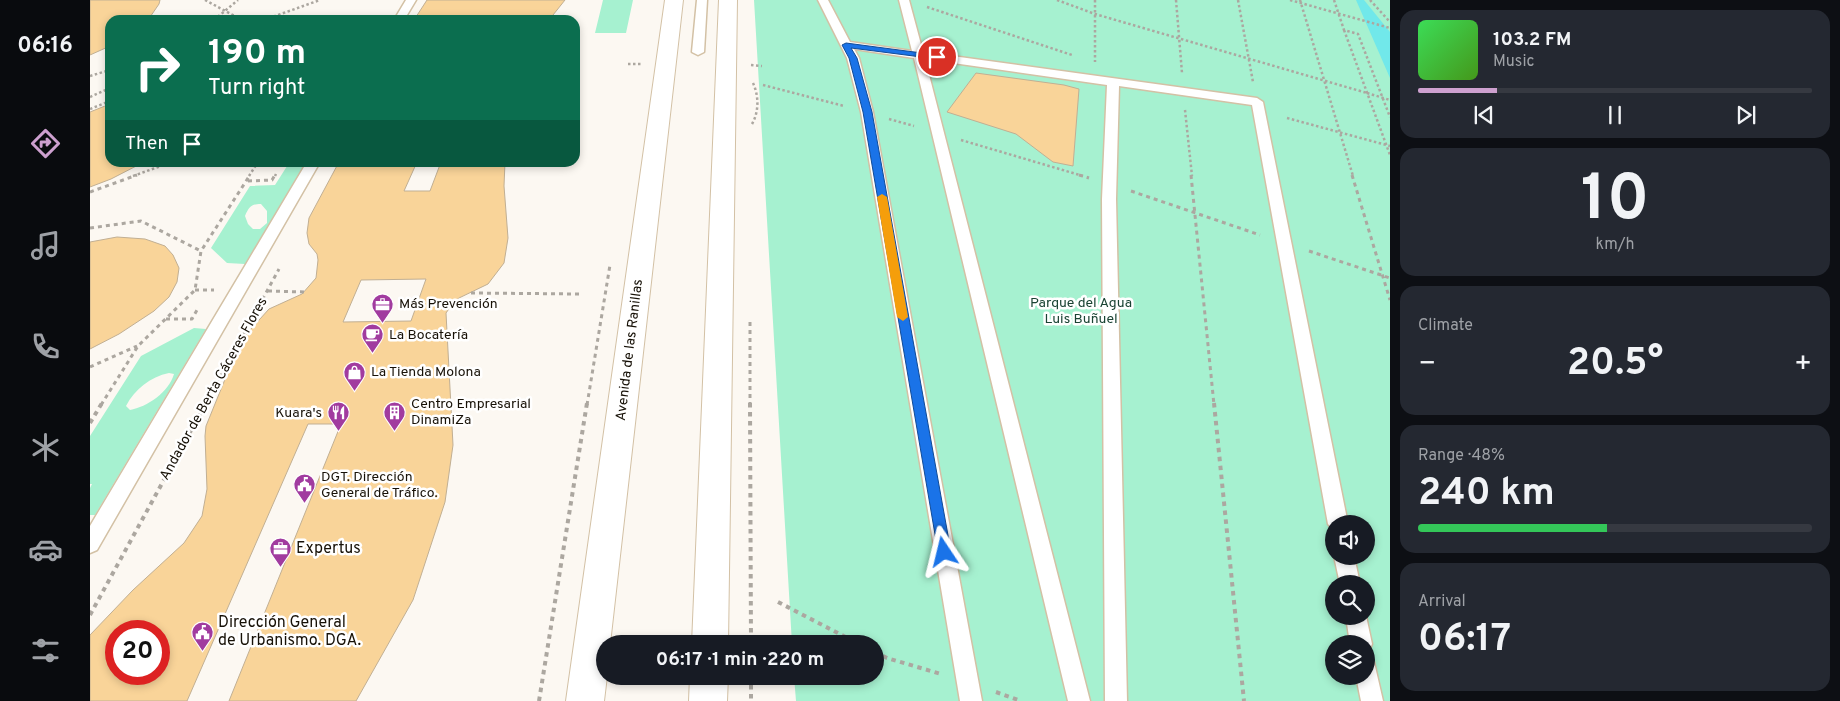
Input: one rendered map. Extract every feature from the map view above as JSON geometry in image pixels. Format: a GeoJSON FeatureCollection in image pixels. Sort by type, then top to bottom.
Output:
{"type":"FeatureCollection","features":[{"type":"Feature","properties":{"kind":"main road","name":"Avenida de las Ranillas"},"geometry":{"type":"LineString","coordinates":[[585,701],[674,0]]}},
{"type":"Feature","properties":{"kind":"main road"},"geometry":{"type":"LineString","coordinates":[[710,635],[738,73],[728,0]]}},
{"type":"Feature","properties":{"kind":"main road"},"geometry":{"type":"LineString","coordinates":[[708,701],[709,685]]}},
{"type":"Feature","properties":{"kind":"lane"},"geometry":{"type":"LineString","coordinates":[[403,15],[411,0]]}},
{"type":"Feature","properties":{"kind":"lane"},"geometry":{"type":"LineString","coordinates":[[698,52],[702,0]]}},
{"type":"Feature","properties":{"kind":"lane"},"geometry":{"type":"LineString","coordinates":[[823,0],[853,58],[867,112],[971,701]]}},
{"type":"Feature","properties":{"kind":"lane"},"geometry":{"type":"LineString","coordinates":[[904,0],[945,156],[1079,701]]}},
{"type":"Feature","properties":{"kind":"lane"},"geometry":{"type":"LineString","coordinates":[[846,45],[1257,102],[1336,515]]}},
{"type":"Feature","properties":{"kind":"lane"},"geometry":{"type":"LineString","coordinates":[[1113,82],[1109,199],[1116,701]]}},
{"type":"Feature","properties":{"kind":"lane","name":"Andador de Berta Cáceres Flores"},"geometry":{"type":"LineString","coordinates":[[90,544],[311,167]]}},
{"type":"Feature","properties":{"kind":"lane"},"geometry":{"type":"LineString","coordinates":[[1369,685],[1372,701]]}},
{"type":"Feature","properties":{"kind":"path"},"geometry":{"type":"LineString","coordinates":[[206,0],[234,15]]}},
{"type":"Feature","properties":{"kind":"path"},"geometry":{"type":"LineString","coordinates":[[220,15],[238,0]]}},
{"type":"Feature","properties":{"kind":"path"},"geometry":{"type":"LineString","coordinates":[[278,15],[320,0]]}},
{"type":"Feature","properties":{"kind":"path"},"geometry":{"type":"LineString","coordinates":[[1057,0],[1095,14],[1390,100]]}},
{"type":"Feature","properties":{"kind":"path"},"geometry":{"type":"LineString","coordinates":[[1095,0],[1095,62]]}},
{"type":"Feature","properties":{"kind":"path"},"geometry":{"type":"LineString","coordinates":[[1176,0],[1183,91],[1244,701]]}},
{"type":"Feature","properties":{"kind":"path"},"geometry":{"type":"LineString","coordinates":[[1238,0],[1257,102]]}},
{"type":"Feature","properties":{"kind":"path"},"geometry":{"type":"LineString","coordinates":[[1290,0],[1338,15],[1390,28]]}},
{"type":"Feature","properties":{"kind":"path"},"geometry":{"type":"LineString","coordinates":[[1334,0],[1367,93],[1388,145],[1390,155]]}},
{"type":"Feature","properties":{"kind":"path"},"geometry":{"type":"LineString","coordinates":[[1370,0],[1390,22]]}},
{"type":"Feature","properties":{"kind":"path"},"geometry":{"type":"LineString","coordinates":[[1300,2],[1326,82],[1390,300]]}},
{"type":"Feature","properties":{"kind":"path"},"geometry":{"type":"LineString","coordinates":[[925,6],[1076,56]]}},
{"type":"Feature","properties":{"kind":"path"},"geometry":{"type":"LineString","coordinates":[[1344,30],[1358,34],[1390,117]]}},
{"type":"Feature","properties":{"kind":"path"},"geometry":{"type":"LineString","coordinates":[[644,55],[641,72],[665,72]]}},
{"type":"Feature","properties":{"kind":"path"},"geometry":{"type":"LineString","coordinates":[[749,56],[738,73],[750,78],[756,88],[756,118],[750,128]]}},
{"type":"Feature","properties":{"kind":"path"},"geometry":{"type":"LineString","coordinates":[[90,76],[105,72]]}},
{"type":"Feature","properties":{"kind":"path"},"geometry":{"type":"LineString","coordinates":[[763,85],[867,112]]}},
{"type":"Feature","properties":{"kind":"path"},"geometry":{"type":"LineString","coordinates":[[90,96],[105,90]]}},
{"type":"Feature","properties":{"kind":"path"},"geometry":{"type":"LineString","coordinates":[[90,109],[105,104]]}},
{"type":"Feature","properties":{"kind":"path"},"geometry":{"type":"LineString","coordinates":[[1287,118],[1341,134],[1388,145]]}},
{"type":"Feature","properties":{"kind":"path"},"geometry":{"type":"LineString","coordinates":[[90,192],[158,167]]}},
{"type":"Feature","properties":{"kind":"path"},"geometry":{"type":"LineString","coordinates":[[90,423],[138,346],[195,290],[200,251],[255,167]]}},
{"type":"Feature","properties":{"kind":"path"},"geometry":{"type":"LineString","coordinates":[[247,181],[272,180],[276,174]]}},
{"type":"Feature","properties":{"kind":"path"},"geometry":{"type":"LineString","coordinates":[[90,228],[141,221],[200,251]]}},
{"type":"Feature","properties":{"kind":"path"},"geometry":{"type":"LineString","coordinates":[[539,701],[611,259]]}},
{"type":"Feature","properties":{"kind":"path","name":"Andador de Berta Cáceres Flores"},"geometry":{"type":"LineString","coordinates":[[90,615],[281,266]]}},
{"type":"Feature","properties":{"kind":"path"},"geometry":{"type":"LineString","coordinates":[[471,293],[580,294]]}},
{"type":"Feature","properties":{"kind":"path"},"geometry":{"type":"LineString","coordinates":[[166,319],[192,319],[198,310]]}},
{"type":"Feature","properties":{"kind":"path"},"geometry":{"type":"LineString","coordinates":[[750,312],[751,635]]}},
{"type":"Feature","properties":{"kind":"path"},"geometry":{"type":"LineString","coordinates":[[90,367],[138,346]]}},
{"type":"Feature","properties":{"kind":"path"},"geometry":{"type":"LineString","coordinates":[[778,602],[842,635]]}},
{"type":"Feature","properties":{"kind":"path"},"geometry":{"type":"LineString","coordinates":[[884,656],[888,658]]}},
{"type":"Feature","properties":{"kind":"path"},"geometry":{"type":"LineString","coordinates":[[751,685],[752,701]]}},
{"type":"Feature","properties":{"kind":"green space"},"geometry":{"type":"Polygon","coordinates":[[[603,0],[633,0],[626,33],[595,33],[603,0]]]}},
{"type":"Feature","properties":{"kind":"green space","name":"Parque del Agua Luis Buñuel"},"geometry":{"type":"Polygon","coordinates":[[[754,0],[1390,0],[1390,701],[796,701],[795,685],[884,685],[884,635],[791,635],[754,0]]]}},
{"type":"Feature","properties":{"kind":"green space"},"geometry":{"type":"Polygon","coordinates":[[[286,167],[304,167],[245,264],[227,263],[211,248],[250,186],[275,185],[286,167]],[[261,204],[251,207],[245,216],[248,224],[253,229],[260,229],[267,223],[267,211],[261,204]]]}},
{"type":"Feature","properties":{"kind":"green space"},"geometry":{"type":"Polygon","coordinates":[[[194,328],[206,329],[95,515],[90,515],[90,488],[92,484],[90,484],[90,436],[141,356],[194,328]],[[169,373],[149,381],[134,394],[126,406],[130,410],[143,406],[156,398],[167,387],[174,374],[169,373]]]}},
{"type":"Feature","properties":{"kind":"water"},"geometry":{"type":"Polygon","coordinates":[[[1356,0],[1364,0],[1390,32],[1390,78],[1356,0]]]}},
{"type":"Feature","properties":{"kind":"building"},"geometry":{"type":"Polygon","coordinates":[[[90,0],[160,0],[151,15],[105,15],[105,48],[90,55],[90,0]]]}},
{"type":"Feature","properties":{"kind":"building"},"geometry":{"type":"Polygon","coordinates":[[[427,0],[565,0],[553,15],[417,15],[427,0]]]}},
{"type":"Feature","properties":{"kind":"building"},"geometry":{"type":"Polygon","coordinates":[[[976,73],[1064,85],[1079,89],[1073,166],[1053,162],[1016,134],[947,112],[976,73]]]}},
{"type":"Feature","properties":{"kind":"building"},"geometry":{"type":"Polygon","coordinates":[[[105,106],[105,167],[134,167],[90,187],[90,112],[105,106]]]}},
{"type":"Feature","properties":{"kind":"building","name":"Centro Empresarial DinamiZa"},"geometry":{"type":"Polygon","coordinates":[[[336,167],[415,167],[404,191],[430,191],[439,167],[505,167],[504,186],[508,238],[504,263],[488,284],[459,298],[446,313],[453,445],[445,502],[413,600],[356,701],[229,701],[341,424],[308,424],[187,701],[90,701],[90,635],[133,590],[184,543],[202,516],[207,489],[206,426],[241,340],[269,309],[302,294],[316,278],[317,254],[309,244],[307,233],[309,218],[336,167]],[[426,279],[361,280],[343,322],[411,321],[426,279]]]}},
{"type":"Feature","properties":{"kind":"building"},"geometry":{"type":"Polygon","coordinates":[[[117,237],[145,239],[165,246],[173,255],[179,268],[177,282],[169,297],[154,311],[119,334],[90,349],[90,242],[117,237]]]}},
{"type":"Feature","properties":{"kind":"slow traffic"},"geometry":{"type":"LineString","coordinates":[[882,197],[903,317]]}},
{"type":"Feature","properties":{"kind":"place","name":"Más Prevención"},"geometry":{"type":"Point","coordinates":[383,323]}},
{"type":"Feature","properties":{"kind":"place","name":"La Bocatería"},"geometry":{"type":"Point","coordinates":[373,354]}},
{"type":"Feature","properties":{"kind":"place","name":"La Tienda Molona"},"geometry":{"type":"Point","coordinates":[355,391]}},
{"type":"Feature","properties":{"kind":"place","name":"Centro Empresarial DinamiZa"},"geometry":{"type":"Point","coordinates":[395,431]}},
{"type":"Feature","properties":{"kind":"place","name":"Kuara's"},"geometry":{"type":"Point","coordinates":[338,432]}},
{"type":"Feature","properties":{"kind":"place","name":"DGT. Dirección General de Tráfico."},"geometry":{"type":"Point","coordinates":[305,504]}},
{"type":"Feature","properties":{"kind":"place","name":"Expertus"},"geometry":{"type":"Point","coordinates":[280,568]}},
{"type":"Feature","properties":{"kind":"place","name":"Dirección General de Urbanismo. DGA."},"geometry":{"type":"Point","coordinates":[202,651]}},
{"type":"Feature","properties":{"kind":"route"},"geometry":{"type":"LineString","coordinates":[[937,57],[846,45],[853,58],[867,112],[944,552]]}}]}
